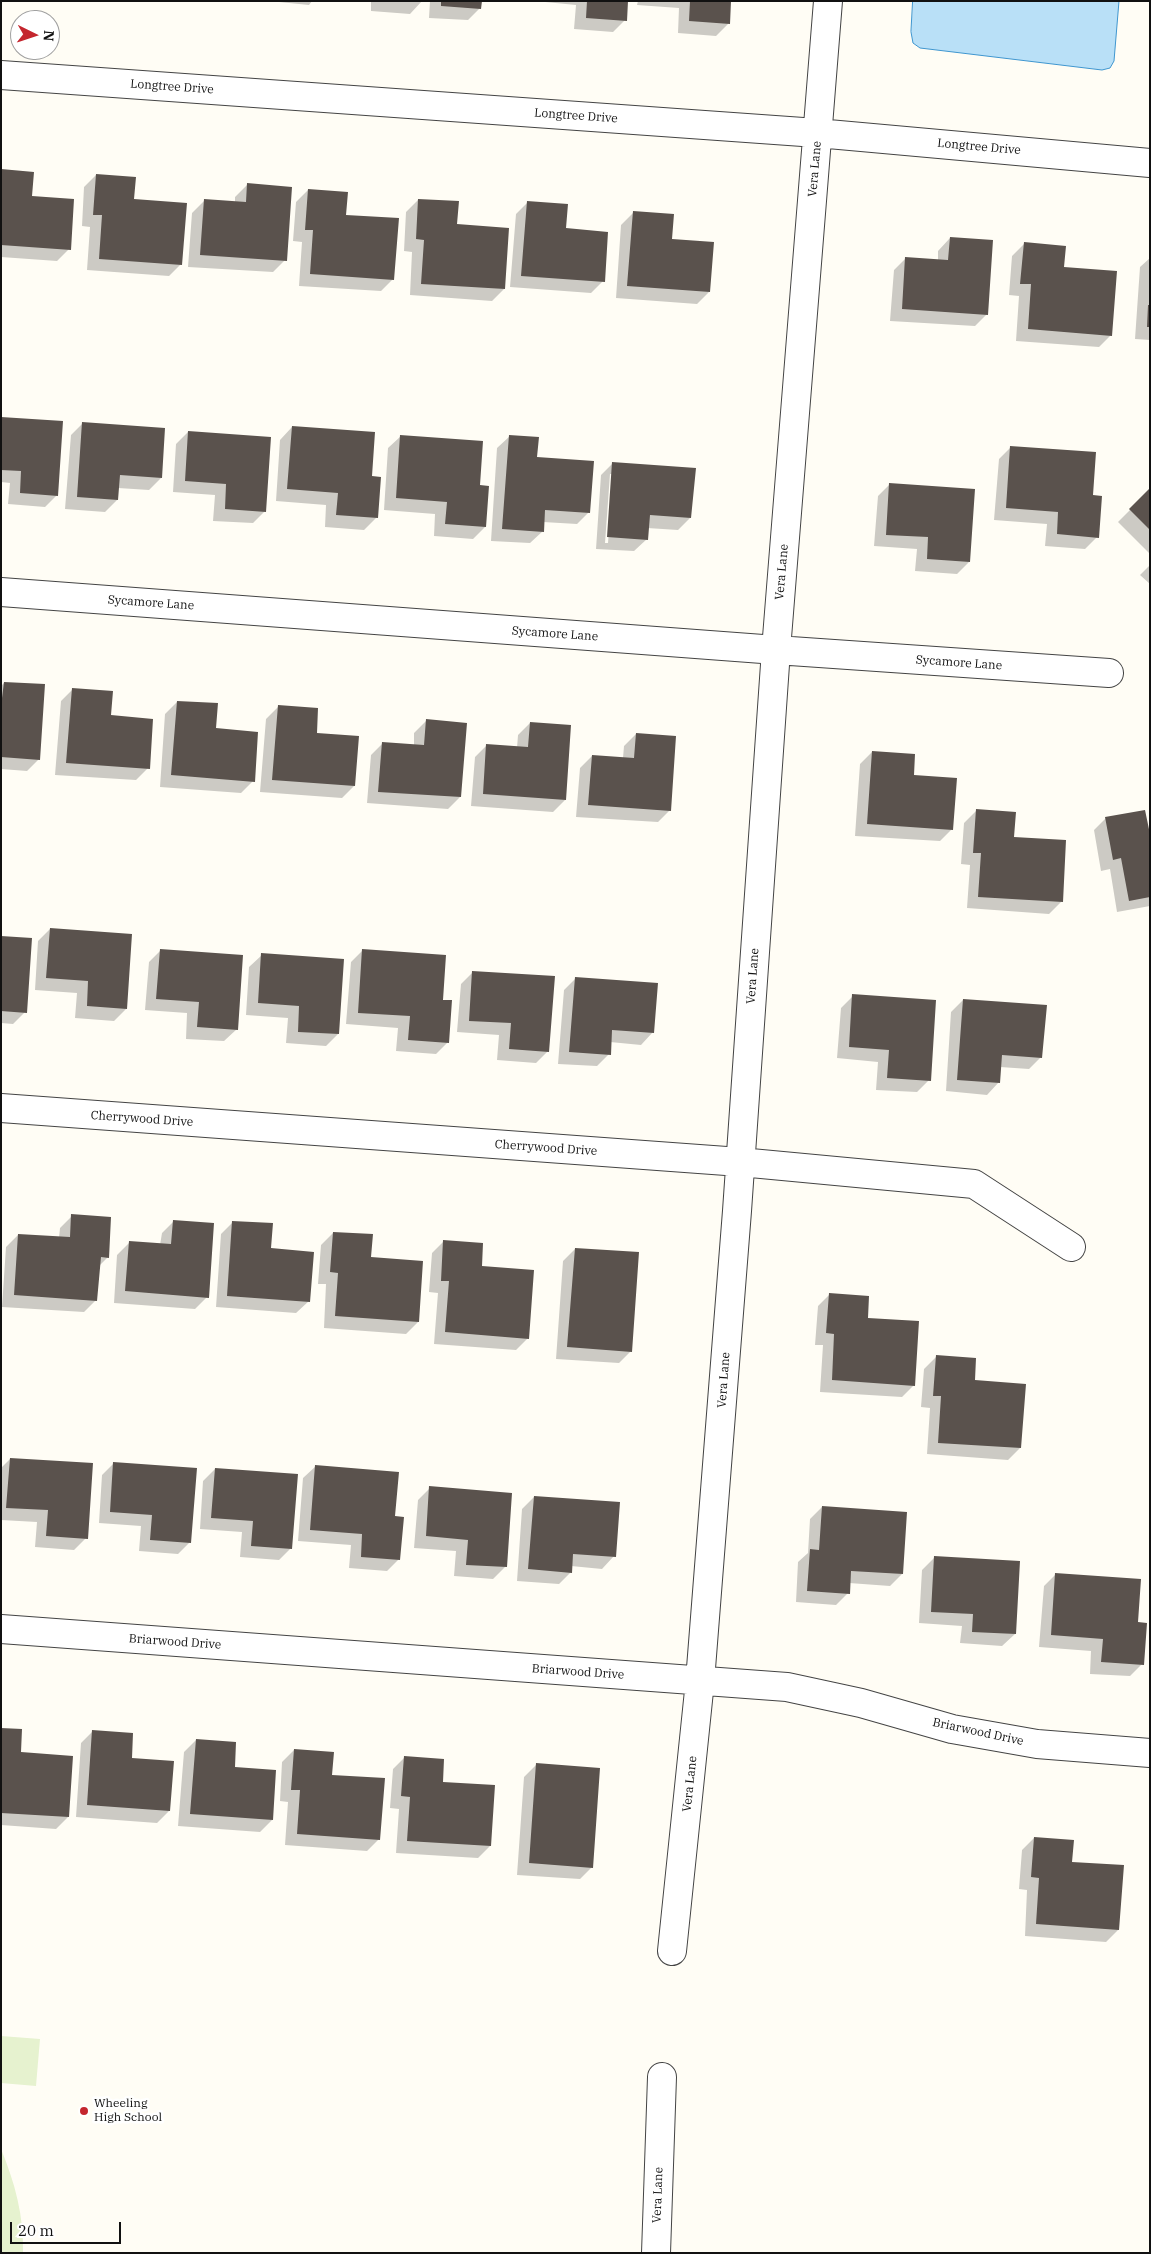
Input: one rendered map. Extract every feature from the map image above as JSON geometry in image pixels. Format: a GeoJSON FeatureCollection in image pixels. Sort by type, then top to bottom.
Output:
{"type":"FeatureCollection","features":[{"type":"Feature","properties":{"kind":"street","name":"Vera Lane"},"geometry":{"type":"LineString","coordinates":[[672,1951],[700,1681],[740,1162],[776,650],[828,1]]}},
{"type":"Feature","properties":{"kind":"street","name":"Longtree Drive"},"geometry":{"type":"LineString","coordinates":[[1,75],[817,133],[1150,163]]}},
{"type":"Feature","properties":{"kind":"street","name":"Sycamore Lane"},"geometry":{"type":"LineString","coordinates":[[1,592],[1109,673]]}},
{"type":"Feature","properties":{"kind":"street","name":"Cherrywood Drive"},"geometry":{"type":"LineString","coordinates":[[1,1108],[740,1162],[974,1184],[1071,1248]]}},
{"type":"Feature","properties":{"kind":"street","name":"Briarwood Drive"},"geometry":{"type":"LineString","coordinates":[[1,1629],[787,1688],[861,1703],[952,1729],[1036,1744],[1150,1753]]}},
{"type":"Feature","properties":{"kind":"street","name":"Vera Lane"},"geometry":{"type":"LineString","coordinates":[[656,2253],[662,2077]]}},
{"type":"Feature","properties":{"kind":"green space"},"geometry":{"type":"Polygon","coordinates":[[[1,2036],[40,2039],[36,2086],[1,2083],[1,2036]]]}},
{"type":"Feature","properties":{"kind":"green space"},"geometry":{"type":"Polygon","coordinates":[[[1,2149],[18,2200],[22,2226],[23,2253],[1,2253],[1,2149]]]}},
{"type":"Feature","properties":{"kind":"water"},"geometry":{"type":"Polygon","coordinates":[[[913,1],[1119,1],[1114,61],[1110,68],[1102,70],[920,48],[913,43],[911,32],[913,1]]]}},
{"type":"Feature","properties":{"kind":"building"},"geometry":{"type":"Polygon","coordinates":[[[441,1],[482,1],[481,9],[441,6],[441,1]]]}},
{"type":"Feature","properties":{"kind":"building"},"geometry":{"type":"Polygon","coordinates":[[[587,1],[628,1],[627,21],[586,18],[587,1]]]}},
{"type":"Feature","properties":{"kind":"building"},"geometry":{"type":"Polygon","coordinates":[[[690,1],[731,1],[730,24],[689,21],[690,1]]]}},
{"type":"Feature","properties":{"kind":"building"},"geometry":{"type":"Polygon","coordinates":[[[1,169],[34,172],[32,196],[74,199],[71,250],[1,245],[1,169]]]}},
{"type":"Feature","properties":{"kind":"building"},"geometry":{"type":"Polygon","coordinates":[[[96,174],[136,177],[134,199],[187,203],[182,265],[99,259],[102,215],[93,215],[96,174]]]}},
{"type":"Feature","properties":{"kind":"building"},"geometry":{"type":"Polygon","coordinates":[[[247,183],[292,187],[287,261],[200,255],[204,199],[246,202],[247,183]]]}},
{"type":"Feature","properties":{"kind":"building"},"geometry":{"type":"Polygon","coordinates":[[[308,189],[348,192],[346,215],[399,218],[394,280],[310,274],[313,230],[305,230],[308,189]]]}},
{"type":"Feature","properties":{"kind":"building"},"geometry":{"type":"Polygon","coordinates":[[[418,199],[459,201],[457,224],[509,228],[505,289],[421,284],[424,240],[416,239],[418,199]]]}},
{"type":"Feature","properties":{"kind":"building"},"geometry":{"type":"Polygon","coordinates":[[[527,201],[568,204],[566,228],[608,232],[605,282],[521,276],[527,201]]]}},
{"type":"Feature","properties":{"kind":"building"},"geometry":{"type":"Polygon","coordinates":[[[633,211],[674,214],[672,239],[714,242],[710,292],[627,286],[633,211]]]}},
{"type":"Feature","properties":{"kind":"building"},"geometry":{"type":"Polygon","coordinates":[[[950,237],[993,240],[988,315],[902,309],[905,257],[948,260],[950,237]]]}},
{"type":"Feature","properties":{"kind":"building"},"geometry":{"type":"Polygon","coordinates":[[[1024,242],[1066,246],[1064,267],[1117,271],[1112,336],[1028,329],[1031,284],[1020,284],[1024,242]]]}},
{"type":"Feature","properties":{"kind":"building"},"geometry":{"type":"Polygon","coordinates":[[[1148,305],[1150,305],[1150,327],[1147,327],[1148,305]]]}},
{"type":"Feature","properties":{"kind":"building"},"geometry":{"type":"Polygon","coordinates":[[[1,417],[63,421],[58,496],[20,493],[21,471],[1,470],[1,417]]]}},
{"type":"Feature","properties":{"kind":"building"},"geometry":{"type":"Polygon","coordinates":[[[82,422],[165,428],[162,478],[120,475],[118,500],[77,497],[82,422]]]}},
{"type":"Feature","properties":{"kind":"building"},"geometry":{"type":"Polygon","coordinates":[[[292,426],[375,432],[372,476],[381,477],[378,518],[336,515],[338,493],[287,489],[292,426]]]}},
{"type":"Feature","properties":{"kind":"building"},"geometry":{"type":"Polygon","coordinates":[[[188,431],[271,437],[266,512],[225,509],[226,484],[185,481],[188,431]]]}},
{"type":"Feature","properties":{"kind":"building"},"geometry":{"type":"Polygon","coordinates":[[[400,435],[483,441],[480,485],[489,486],[486,527],[445,524],[447,502],[396,498],[400,435]]]}},
{"type":"Feature","properties":{"kind":"building"},"geometry":{"type":"Polygon","coordinates":[[[509,435],[539,437],[537,457],[594,461],[590,513],[545,510],[544,532],[502,529],[509,435]]]}},
{"type":"Feature","properties":{"kind":"building"},"geometry":{"type":"Polygon","coordinates":[[[1010,446],[1096,452],[1093,495],[1102,496],[1099,538],[1057,534],[1058,512],[1006,508],[1010,446]]]}},
{"type":"Feature","properties":{"kind":"building"},"geometry":{"type":"Polygon","coordinates":[[[612,462],[696,468],[691,518],[650,515],[648,540],[607,537],[612,462]]]}},
{"type":"Feature","properties":{"kind":"building"},"geometry":{"type":"Polygon","coordinates":[[[889,483],[975,489],[970,562],[927,559],[928,537],[886,535],[889,483]]]}},
{"type":"Feature","properties":{"kind":"building"},"geometry":{"type":"Polygon","coordinates":[[[1150,488],[1150,530],[1129,509],[1150,488]]]}},
{"type":"Feature","properties":{"kind":"building"},"geometry":{"type":"Polygon","coordinates":[[[4,682],[45,684],[40,760],[1,757],[1,706],[4,682]]]}},
{"type":"Feature","properties":{"kind":"building"},"geometry":{"type":"Polygon","coordinates":[[[72,688],[113,691],[111,715],[153,719],[150,769],[66,763],[72,688]]]}},
{"type":"Feature","properties":{"kind":"building"},"geometry":{"type":"Polygon","coordinates":[[[177,701],[218,703],[216,728],[258,732],[255,782],[171,775],[177,701]]]}},
{"type":"Feature","properties":{"kind":"building"},"geometry":{"type":"Polygon","coordinates":[[[278,705],[318,708],[317,733],[359,736],[355,786],[272,780],[278,705]]]}},
{"type":"Feature","properties":{"kind":"building"},"geometry":{"type":"Polygon","coordinates":[[[426,719],[467,723],[461,797],[378,792],[382,742],[424,745],[426,719]]]}},
{"type":"Feature","properties":{"kind":"building"},"geometry":{"type":"Polygon","coordinates":[[[530,722],[571,725],[566,800],[483,794],[486,744],[528,747],[530,722]]]}},
{"type":"Feature","properties":{"kind":"building"},"geometry":{"type":"Polygon","coordinates":[[[636,733],[676,736],[671,811],[588,805],[592,755],[634,758],[636,733]]]}},
{"type":"Feature","properties":{"kind":"building"},"geometry":{"type":"Polygon","coordinates":[[[872,751],[915,754],[914,775],[957,778],[953,830],[867,824],[872,751]]]}},
{"type":"Feature","properties":{"kind":"building"},"geometry":{"type":"Polygon","coordinates":[[[976,809],[1016,812],[1014,837],[1066,840],[1063,902],[978,897],[981,853],[973,853],[976,809]]]}},
{"type":"Feature","properties":{"kind":"building"},"geometry":{"type":"Polygon","coordinates":[[[1145,810],[1150,834],[1150,897],[1129,901],[1121,858],[1113,860],[1105,817],[1145,810]]]}},
{"type":"Feature","properties":{"kind":"building"},"geometry":{"type":"Polygon","coordinates":[[[50,928],[132,934],[127,1009],[87,1006],[88,981],[46,978],[50,928]]]}},
{"type":"Feature","properties":{"kind":"building"},"geometry":{"type":"Polygon","coordinates":[[[1,936],[32,938],[27,1013],[1,1011],[1,936]]]}},
{"type":"Feature","properties":{"kind":"building"},"geometry":{"type":"Polygon","coordinates":[[[160,949],[243,955],[238,1030],[197,1027],[199,1002],[156,999],[160,949]]]}},
{"type":"Feature","properties":{"kind":"building"},"geometry":{"type":"Polygon","coordinates":[[[362,949],[446,955],[443,1000],[452,1000],[449,1043],[408,1040],[410,1016],[358,1013],[362,949]]]}},
{"type":"Feature","properties":{"kind":"building"},"geometry":{"type":"Polygon","coordinates":[[[261,953],[344,959],[339,1034],[298,1032],[299,1006],[258,1003],[261,953]]]}},
{"type":"Feature","properties":{"kind":"building"},"geometry":{"type":"Polygon","coordinates":[[[472,971],[555,976],[549,1052],[509,1049],[511,1023],[469,1021],[472,971]]]}},
{"type":"Feature","properties":{"kind":"building"},"geometry":{"type":"Polygon","coordinates":[[[575,977],[658,983],[654,1033],[612,1030],[611,1055],[569,1052],[575,977]]]}},
{"type":"Feature","properties":{"kind":"building"},"geometry":{"type":"Polygon","coordinates":[[[852,994],[936,1000],[931,1081],[887,1078],[889,1050],[849,1047],[852,994]]]}},
{"type":"Feature","properties":{"kind":"building"},"geometry":{"type":"Polygon","coordinates":[[[963,999],[1047,1005],[1042,1058],[1002,1055],[1000,1083],[957,1080],[963,999]]]}},
{"type":"Feature","properties":{"kind":"building"},"geometry":{"type":"Polygon","coordinates":[[[71,1214],[111,1217],[109,1258],[101,1257],[97,1301],[14,1295],[18,1234],[70,1237],[71,1214]]]}},
{"type":"Feature","properties":{"kind":"building"},"geometry":{"type":"Polygon","coordinates":[[[173,1220],[214,1223],[209,1298],[125,1291],[129,1241],[171,1244],[173,1220]]]}},
{"type":"Feature","properties":{"kind":"building"},"geometry":{"type":"Polygon","coordinates":[[[232,1221],[273,1223],[271,1248],[314,1252],[310,1302],[227,1296],[232,1221]]]}},
{"type":"Feature","properties":{"kind":"building"},"geometry":{"type":"Polygon","coordinates":[[[333,1232],[373,1234],[371,1257],[423,1261],[419,1322],[335,1316],[338,1273],[330,1272],[333,1232]]]}},
{"type":"Feature","properties":{"kind":"building"},"geometry":{"type":"Polygon","coordinates":[[[443,1240],[483,1243],[482,1266],[534,1270],[529,1339],[445,1332],[449,1281],[441,1281],[443,1240]]]}},
{"type":"Feature","properties":{"kind":"building"},"geometry":{"type":"Polygon","coordinates":[[[575,1248],[639,1252],[632,1352],[567,1347],[575,1248]]]}},
{"type":"Feature","properties":{"kind":"building"},"geometry":{"type":"Polygon","coordinates":[[[829,1293],[869,1296],[868,1318],[919,1321],[915,1386],[832,1380],[834,1334],[826,1333],[829,1293]]]}},
{"type":"Feature","properties":{"kind":"building"},"geometry":{"type":"Polygon","coordinates":[[[936,1355],[976,1358],[975,1380],[1026,1384],[1021,1448],[938,1443],[941,1396],[933,1396],[936,1355]]]}},
{"type":"Feature","properties":{"kind":"building"},"geometry":{"type":"Polygon","coordinates":[[[10,1458],[93,1463],[88,1539],[46,1536],[48,1510],[6,1508],[10,1458]]]}},
{"type":"Feature","properties":{"kind":"building"},"geometry":{"type":"Polygon","coordinates":[[[113,1462],[197,1468],[191,1543],[150,1540],[152,1515],[110,1512],[113,1462]]]}},
{"type":"Feature","properties":{"kind":"building"},"geometry":{"type":"Polygon","coordinates":[[[315,1465],[399,1472],[395,1516],[404,1517],[400,1560],[361,1557],[362,1534],[310,1530],[315,1465]]]}},
{"type":"Feature","properties":{"kind":"building"},"geometry":{"type":"Polygon","coordinates":[[[215,1468],[298,1474],[292,1549],[251,1546],[253,1521],[211,1518],[215,1468]]]}},
{"type":"Feature","properties":{"kind":"building"},"geometry":{"type":"Polygon","coordinates":[[[429,1486],[512,1493],[507,1567],[466,1565],[468,1540],[426,1536],[429,1486]]]}},
{"type":"Feature","properties":{"kind":"building"},"geometry":{"type":"Polygon","coordinates":[[[534,1496],[620,1502],[616,1557],[573,1554],[572,1573],[528,1569],[534,1496]]]}},
{"type":"Feature","properties":{"kind":"building"},"geometry":{"type":"Polygon","coordinates":[[[822,1506],[907,1512],[903,1574],[851,1571],[850,1594],[807,1591],[810,1549],[819,1550],[822,1506]]]}},
{"type":"Feature","properties":{"kind":"building"},"geometry":{"type":"Polygon","coordinates":[[[934,1556],[1020,1561],[1016,1634],[972,1632],[973,1614],[931,1612],[934,1556]]]}},
{"type":"Feature","properties":{"kind":"building"},"geometry":{"type":"Polygon","coordinates":[[[1055,1573],[1141,1579],[1138,1622],[1147,1623],[1144,1665],[1101,1662],[1103,1639],[1051,1635],[1055,1573]]]}},
{"type":"Feature","properties":{"kind":"building"},"geometry":{"type":"Polygon","coordinates":[[[1,1728],[22,1729],[21,1752],[73,1756],[69,1817],[1,1813],[1,1728]]]}},
{"type":"Feature","properties":{"kind":"building"},"geometry":{"type":"Polygon","coordinates":[[[92,1730],[133,1733],[132,1758],[174,1761],[170,1811],[87,1805],[92,1730]]]}},
{"type":"Feature","properties":{"kind":"building"},"geometry":{"type":"Polygon","coordinates":[[[196,1739],[236,1742],[235,1767],[276,1770],[273,1820],[190,1814],[196,1739]]]}},
{"type":"Feature","properties":{"kind":"building"},"geometry":{"type":"Polygon","coordinates":[[[294,1749],[334,1752],[332,1775],[385,1778],[380,1840],[297,1834],[300,1790],[291,1790],[294,1749]]]}},
{"type":"Feature","properties":{"kind":"building"},"geometry":{"type":"Polygon","coordinates":[[[404,1756],[444,1759],[443,1782],[495,1785],[491,1846],[407,1841],[410,1797],[401,1796],[404,1756]]]}},
{"type":"Feature","properties":{"kind":"building"},"geometry":{"type":"Polygon","coordinates":[[[536,1763],[600,1768],[593,1868],[529,1863],[536,1763]]]}},
{"type":"Feature","properties":{"kind":"building"},"geometry":{"type":"Polygon","coordinates":[[[1034,1837],[1074,1840],[1072,1862],[1124,1865],[1119,1930],[1036,1924],[1039,1878],[1031,1877],[1034,1837]]]}},
{"type":"Feature","properties":{"kind":"place","name":"Wheeling High School"},"geometry":{"type":"Point","coordinates":[84,2111]}}]}
